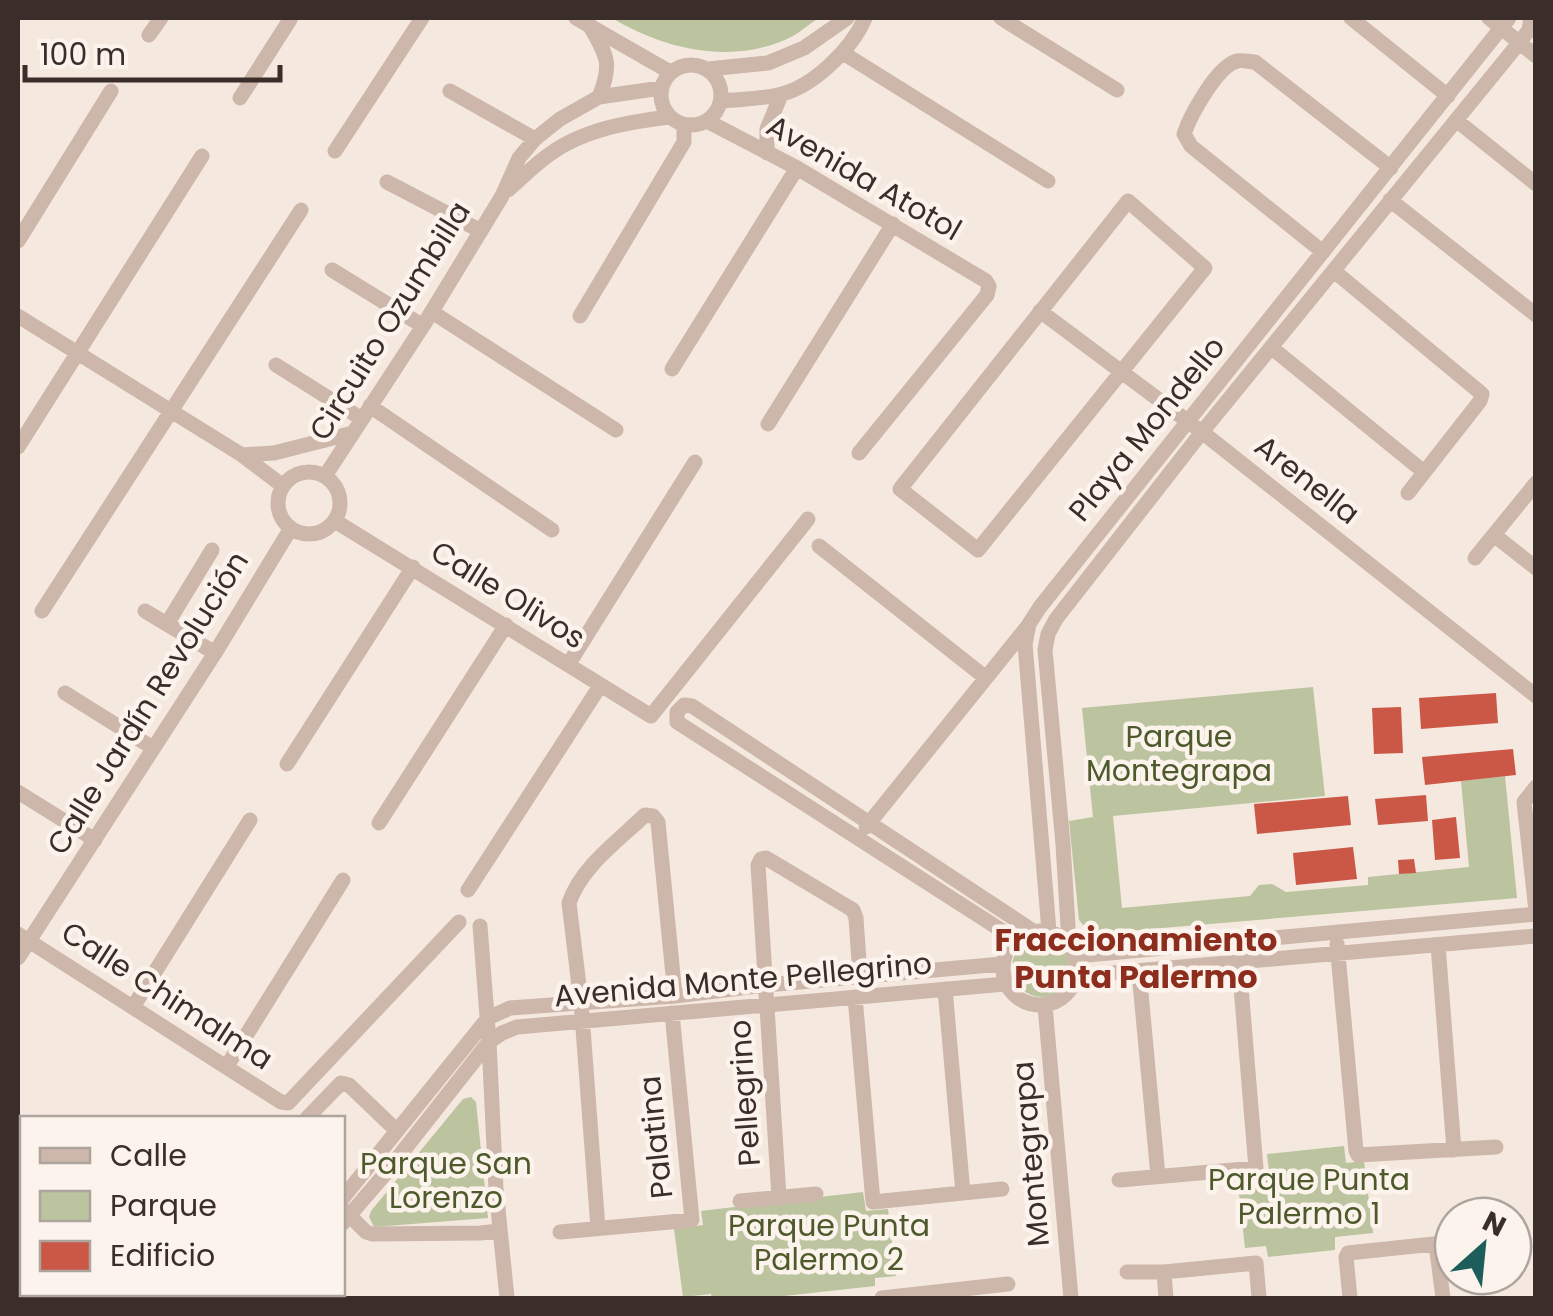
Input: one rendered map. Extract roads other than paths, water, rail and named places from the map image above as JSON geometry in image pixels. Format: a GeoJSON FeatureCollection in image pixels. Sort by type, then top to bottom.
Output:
{"type":"FeatureCollection","features":[{"type":"Feature","properties":{"kind":"street"},"geometry":{"type":"LineString","coordinates":[[149,36],[161,18]]}},
{"type":"Feature","properties":{"kind":"street"},"geometry":{"type":"LineString","coordinates":[[240,98],[291,18]]}},
{"type":"Feature","properties":{"kind":"street"},"geometry":{"type":"LineString","coordinates":[[335,151],[422,18]]}},
{"type":"Feature","properties":{"kind":"street"},"geometry":{"type":"LineString","coordinates":[[708,69],[768,63],[804,48],[847,18]]}},
{"type":"Feature","properties":{"kind":"street"},"geometry":{"type":"LineString","coordinates":[[722,101],[781,94],[805,82],[843,53],[864,18]]}},
{"type":"Feature","properties":{"kind":"street"},"geometry":{"type":"LineString","coordinates":[[1001,18],[1117,90]]}},
{"type":"Feature","properties":{"kind":"street"},"geometry":{"type":"LineString","coordinates":[[1351,18],[1448,96]]}},
{"type":"Feature","properties":{"kind":"street"},"geometry":{"type":"LineString","coordinates":[[1519,43],[1529,30],[1531,18]]}},
{"type":"Feature","properties":{"kind":"street"},"geometry":{"type":"LineString","coordinates":[[582,21],[670,72]]}},
{"type":"Feature","properties":{"kind":"street"},"geometry":{"type":"LineString","coordinates":[[582,21],[606,53],[608,68],[598,97]]}},
{"type":"Feature","properties":{"kind":"street"},"geometry":{"type":"LineString","coordinates":[[1500,21],[1536,56]]}},
{"type":"Feature","properties":{"kind":"street","name":"Playa Mondello"},"geometry":{"type":"LineString","coordinates":[[858,839],[1448,96],[1500,21]]}},
{"type":"Feature","properties":{"kind":"street","name":"Playa Mondello"},"geometry":{"type":"LineString","coordinates":[[1072,950],[1044,650],[1048,634],[1202,432],[1519,43]]}},
{"type":"Feature","properties":{"kind":"street"},"geometry":{"type":"LineString","coordinates":[[843,53],[1048,181]]}},
{"type":"Feature","properties":{"kind":"street"},"geometry":{"type":"LineString","coordinates":[[1323,252],[1190,146],[1184,134],[1190,117],[1226,66],[1239,60],[1255,62],[1391,168]]}},
{"type":"Feature","properties":{"kind":"street"},"geometry":{"type":"LineString","coordinates":[[580,316],[684,142],[676,121],[661,103],[661,88],[670,72],[682,66],[696,64],[708,69],[720,83],[722,101],[717,113],[696,126],[676,121]]}},
{"type":"Feature","properties":{"kind":"street","name":"Circuito Ozumbilla"},"geometry":{"type":"LineString","coordinates":[[325,476],[428,319],[502,196],[519,158],[560,119],[598,97],[661,88]]}},
{"type":"Feature","properties":{"kind":"street"},"geometry":{"type":"LineString","coordinates":[[450,91],[535,140]]}},
{"type":"Feature","properties":{"kind":"street"},"geometry":{"type":"LineString","coordinates":[[18,240],[112,92]]}},
{"type":"Feature","properties":{"kind":"street"},"geometry":{"type":"LineString","coordinates":[[768,153],[768,130],[781,94]]}},
{"type":"Feature","properties":{"kind":"street"},"geometry":{"type":"LineString","coordinates":[[1456,120],[1536,184]]}},
{"type":"Feature","properties":{"kind":"street","name":"Circuito Ozumbilla"},"geometry":{"type":"LineString","coordinates":[[502,196],[552,152],[589,134],[627,122],[676,121]]}},
{"type":"Feature","properties":{"kind":"street","name":"Avenida Atotol"},"geometry":{"type":"LineString","coordinates":[[708,122],[797,168],[986,280],[990,286],[859,453]]}},
{"type":"Feature","properties":{"kind":"street"},"geometry":{"type":"LineString","coordinates":[[18,447],[202,156]]}},
{"type":"Feature","properties":{"kind":"street"},"geometry":{"type":"LineString","coordinates":[[672,369],[797,168]]}},
{"type":"Feature","properties":{"kind":"street"},"geometry":{"type":"LineString","coordinates":[[387,182],[481,231]]}},
{"type":"Feature","properties":{"kind":"street"},"geometry":{"type":"LineString","coordinates":[[1390,200],[1536,315]]}},
{"type":"Feature","properties":{"kind":"street"},"geometry":{"type":"LineString","coordinates":[[1128,201],[1205,268],[1122,374],[978,550],[900,490],[1128,201]]}},
{"type":"Feature","properties":{"kind":"street"},"geometry":{"type":"LineString","coordinates":[[42,612],[301,210]]}},
{"type":"Feature","properties":{"kind":"street"},"geometry":{"type":"LineString","coordinates":[[768,424],[892,224]]}},
{"type":"Feature","properties":{"kind":"street"},"geometry":{"type":"LineString","coordinates":[[332,270],[428,319],[616,430]]}},
{"type":"Feature","properties":{"kind":"street"},"geometry":{"type":"LineString","coordinates":[[1334,271],[1482,394],[1408,493]]}},
{"type":"Feature","properties":{"kind":"street","name":"Arenella"},"geometry":{"type":"LineString","coordinates":[[1040,312],[1202,432],[1536,696]]}},
{"type":"Feature","properties":{"kind":"street"},"geometry":{"type":"LineString","coordinates":[[18,316],[242,455],[283,486]]}},
{"type":"Feature","properties":{"kind":"street"},"geometry":{"type":"LineString","coordinates":[[1272,348],[1424,472]]}},
{"type":"Feature","properties":{"kind":"street"},"geometry":{"type":"LineString","coordinates":[[276,365],[552,530]]}},
{"type":"Feature","properties":{"kind":"street"},"geometry":{"type":"LineString","coordinates":[[242,455],[274,454],[361,419]]}},
{"type":"Feature","properties":{"kind":"street"},"geometry":{"type":"LineString","coordinates":[[568,665],[695,462]]}},
{"type":"Feature","properties":{"kind":"street"},"geometry":{"type":"LineString","coordinates":[[310,472],[325,476],[337,488],[340,504],[335,521],[322,531],[306,534],[290,528],[281,516],[278,501],[283,486],[294,475],[310,472]]}},
{"type":"Feature","properties":{"kind":"street"},"geometry":{"type":"LineString","coordinates":[[1475,558],[1536,484]]}},
{"type":"Feature","properties":{"kind":"street","name":"Calle Olivos"},"geometry":{"type":"LineString","coordinates":[[335,521],[650,716],[808,520]]}},
{"type":"Feature","properties":{"kind":"street","name":"Calle Jardín Revolución"},"geometry":{"type":"LineString","coordinates":[[18,958],[23,937],[95,840],[290,528]]}},
{"type":"Feature","properties":{"kind":"street"},"geometry":{"type":"LineString","coordinates":[[1494,535],[1536,568]]}},
{"type":"Feature","properties":{"kind":"street"},"geometry":{"type":"LineString","coordinates":[[819,546],[986,678]]}},
{"type":"Feature","properties":{"kind":"street"},"geometry":{"type":"LineString","coordinates":[[167,624],[212,550]]}},
{"type":"Feature","properties":{"kind":"street"},"geometry":{"type":"LineString","coordinates":[[287,764],[413,567]]}},
{"type":"Feature","properties":{"kind":"street"},"geometry":{"type":"LineString","coordinates":[[146,610],[215,653]]}},
{"type":"Feature","properties":{"kind":"street"},"geometry":{"type":"LineString","coordinates":[[1029,624],[1025,644],[1035,759],[1041,931]]}},
{"type":"Feature","properties":{"kind":"street"},"geometry":{"type":"LineString","coordinates":[[379,822],[506,626]]}},
{"type":"Feature","properties":{"kind":"street"},"geometry":{"type":"LineString","coordinates":[[468,890],[600,686]]}},
{"type":"Feature","properties":{"kind":"street"},"geometry":{"type":"LineString","coordinates":[[65,693],[153,748]]}},
{"type":"Feature","properties":{"kind":"street"},"geometry":{"type":"LineString","coordinates":[[1016,938],[677,722],[677,712],[684,705],[692,706],[1072,950],[1336,933],[1536,913],[1524,802],[1536,787]]}},
{"type":"Feature","properties":{"kind":"street"},"geometry":{"type":"LineString","coordinates":[[1035,759],[1054,757]]}},
{"type":"Feature","properties":{"kind":"street"},"geometry":{"type":"LineString","coordinates":[[18,792],[95,840]]}},
{"type":"Feature","properties":{"kind":"street"},"geometry":{"type":"LineString","coordinates":[[598,1228],[570,903],[582,876],[645,816],[653,816],[658,822],[675,996]]}},
{"type":"Feature","properties":{"kind":"street"},"geometry":{"type":"LineString","coordinates":[[132,1007],[250,820]]}},
{"type":"Feature","properties":{"kind":"street","name":"Pellegrino"},"geometry":{"type":"LineString","coordinates":[[779,1198],[758,865],[761,859],[766,858],[852,910],[856,918],[860,976]]}},
{"type":"Feature","properties":{"kind":"street"},"geometry":{"type":"LineString","coordinates":[[226,1066],[343,880]]}},
{"type":"Feature","properties":{"kind":"street","name":"Calle Chimalma"},"geometry":{"type":"LineString","coordinates":[[23,937],[288,1103],[459,922]]}},
{"type":"Feature","properties":{"kind":"street"},"geometry":{"type":"LineString","coordinates":[[480,926],[496,1190],[507,1298]]}},
{"type":"Feature","properties":{"kind":"street"},"geometry":{"type":"LineString","coordinates":[[1041,931],[1016,938],[1006,950],[1002,964],[1005,984],[1015,996],[1029,1004],[1045,1006],[1066,996],[1077,976],[1072,950]]}},
{"type":"Feature","properties":{"kind":"street"},"geometry":{"type":"LineString","coordinates":[[1336,933],[1358,1155],[1496,1146]]}},
{"type":"Feature","properties":{"kind":"street"},"geometry":{"type":"LineString","coordinates":[[1077,976],[1536,936]]}},
{"type":"Feature","properties":{"kind":"street"},"geometry":{"type":"LineString","coordinates":[[1438,945],[1454,1150]]}},
{"type":"Feature","properties":{"kind":"street"},"geometry":{"type":"LineString","coordinates":[[1120,1180],[1256,1168],[1239,963]]}},
{"type":"Feature","properties":{"kind":"street","name":"Avenida Monte Pellegrino"},"geometry":{"type":"LineString","coordinates":[[488,1018],[510,1008],[1002,964]]}},
{"type":"Feature","properties":{"kind":"street"},"geometry":{"type":"LineString","coordinates":[[1139,972],[1158,1176]]}},
{"type":"Feature","properties":{"kind":"street","name":"Avenida Monte Pellegrino"},"geometry":{"type":"LineString","coordinates":[[490,1042],[517,1027],[1005,984]]}},
{"type":"Feature","properties":{"kind":"street"},"geometry":{"type":"LineString","coordinates":[[945,990],[963,1193]]}},
{"type":"Feature","properties":{"kind":"street"},"geometry":{"type":"LineString","coordinates":[[855,997],[874,1202],[1002,1188]]}},
{"type":"Feature","properties":{"kind":"street","name":"Montegrapa"},"geometry":{"type":"LineString","coordinates":[[1045,1006],[1072,1298]]}},
{"type":"Feature","properties":{"kind":"street","name":"Palatina"},"geometry":{"type":"LineString","coordinates":[[560,1232],[692,1220],[672,1013]]}},
{"type":"Feature","properties":{"kind":"street"},"geometry":{"type":"LineString","coordinates":[[345,1195],[488,1018]]}},
{"type":"Feature","properties":{"kind":"street"},"geometry":{"type":"LineString","coordinates":[[490,1042],[345,1216],[372,1234],[500,1231]]}},
{"type":"Feature","properties":{"kind":"street"},"geometry":{"type":"LineString","coordinates":[[309,1116],[340,1082],[397,1131]]}},
{"type":"Feature","properties":{"kind":"street","name":"Pellegrino"},"geometry":{"type":"LineString","coordinates":[[740,1201],[816,1194]]}},
{"type":"Feature","properties":{"kind":"street"},"geometry":{"type":"LineString","coordinates":[[1350,1298],[1348,1253],[1433,1244]]}},
{"type":"Feature","properties":{"kind":"street"},"geometry":{"type":"LineString","coordinates":[[1127,1272],[1256,1263],[1260,1298]]}},
{"type":"Feature","properties":{"kind":"street"},"geometry":{"type":"LineString","coordinates":[[1164,1272],[1166,1298]]}},
{"type":"Feature","properties":{"kind":"street"},"geometry":{"type":"LineString","coordinates":[[882,1298],[972,1293],[1008,1284]]}},
{"type":"Feature","properties":{"kind":"district","name":"Fraccionamiento Punta Palermo"},"geometry":{"type":"Point","coordinates":[1136,958]}},
{"type":"Feature","properties":{"kind":"park label","name":"Parque Montegrapa"},"geometry":{"type":"Point","coordinates":[1179,754]}},
{"type":"Feature","properties":{"kind":"park label","name":"Parque San Lorenzo"},"geometry":{"type":"Point","coordinates":[446,1181]}},
{"type":"Feature","properties":{"kind":"park label","name":"Parque Punta Palermo 1"},"geometry":{"type":"Point","coordinates":[1309,1197]}},
{"type":"Feature","properties":{"kind":"park label","name":"Parque Punta Palermo 2"},"geometry":{"type":"Point","coordinates":[829,1243]}}]}
